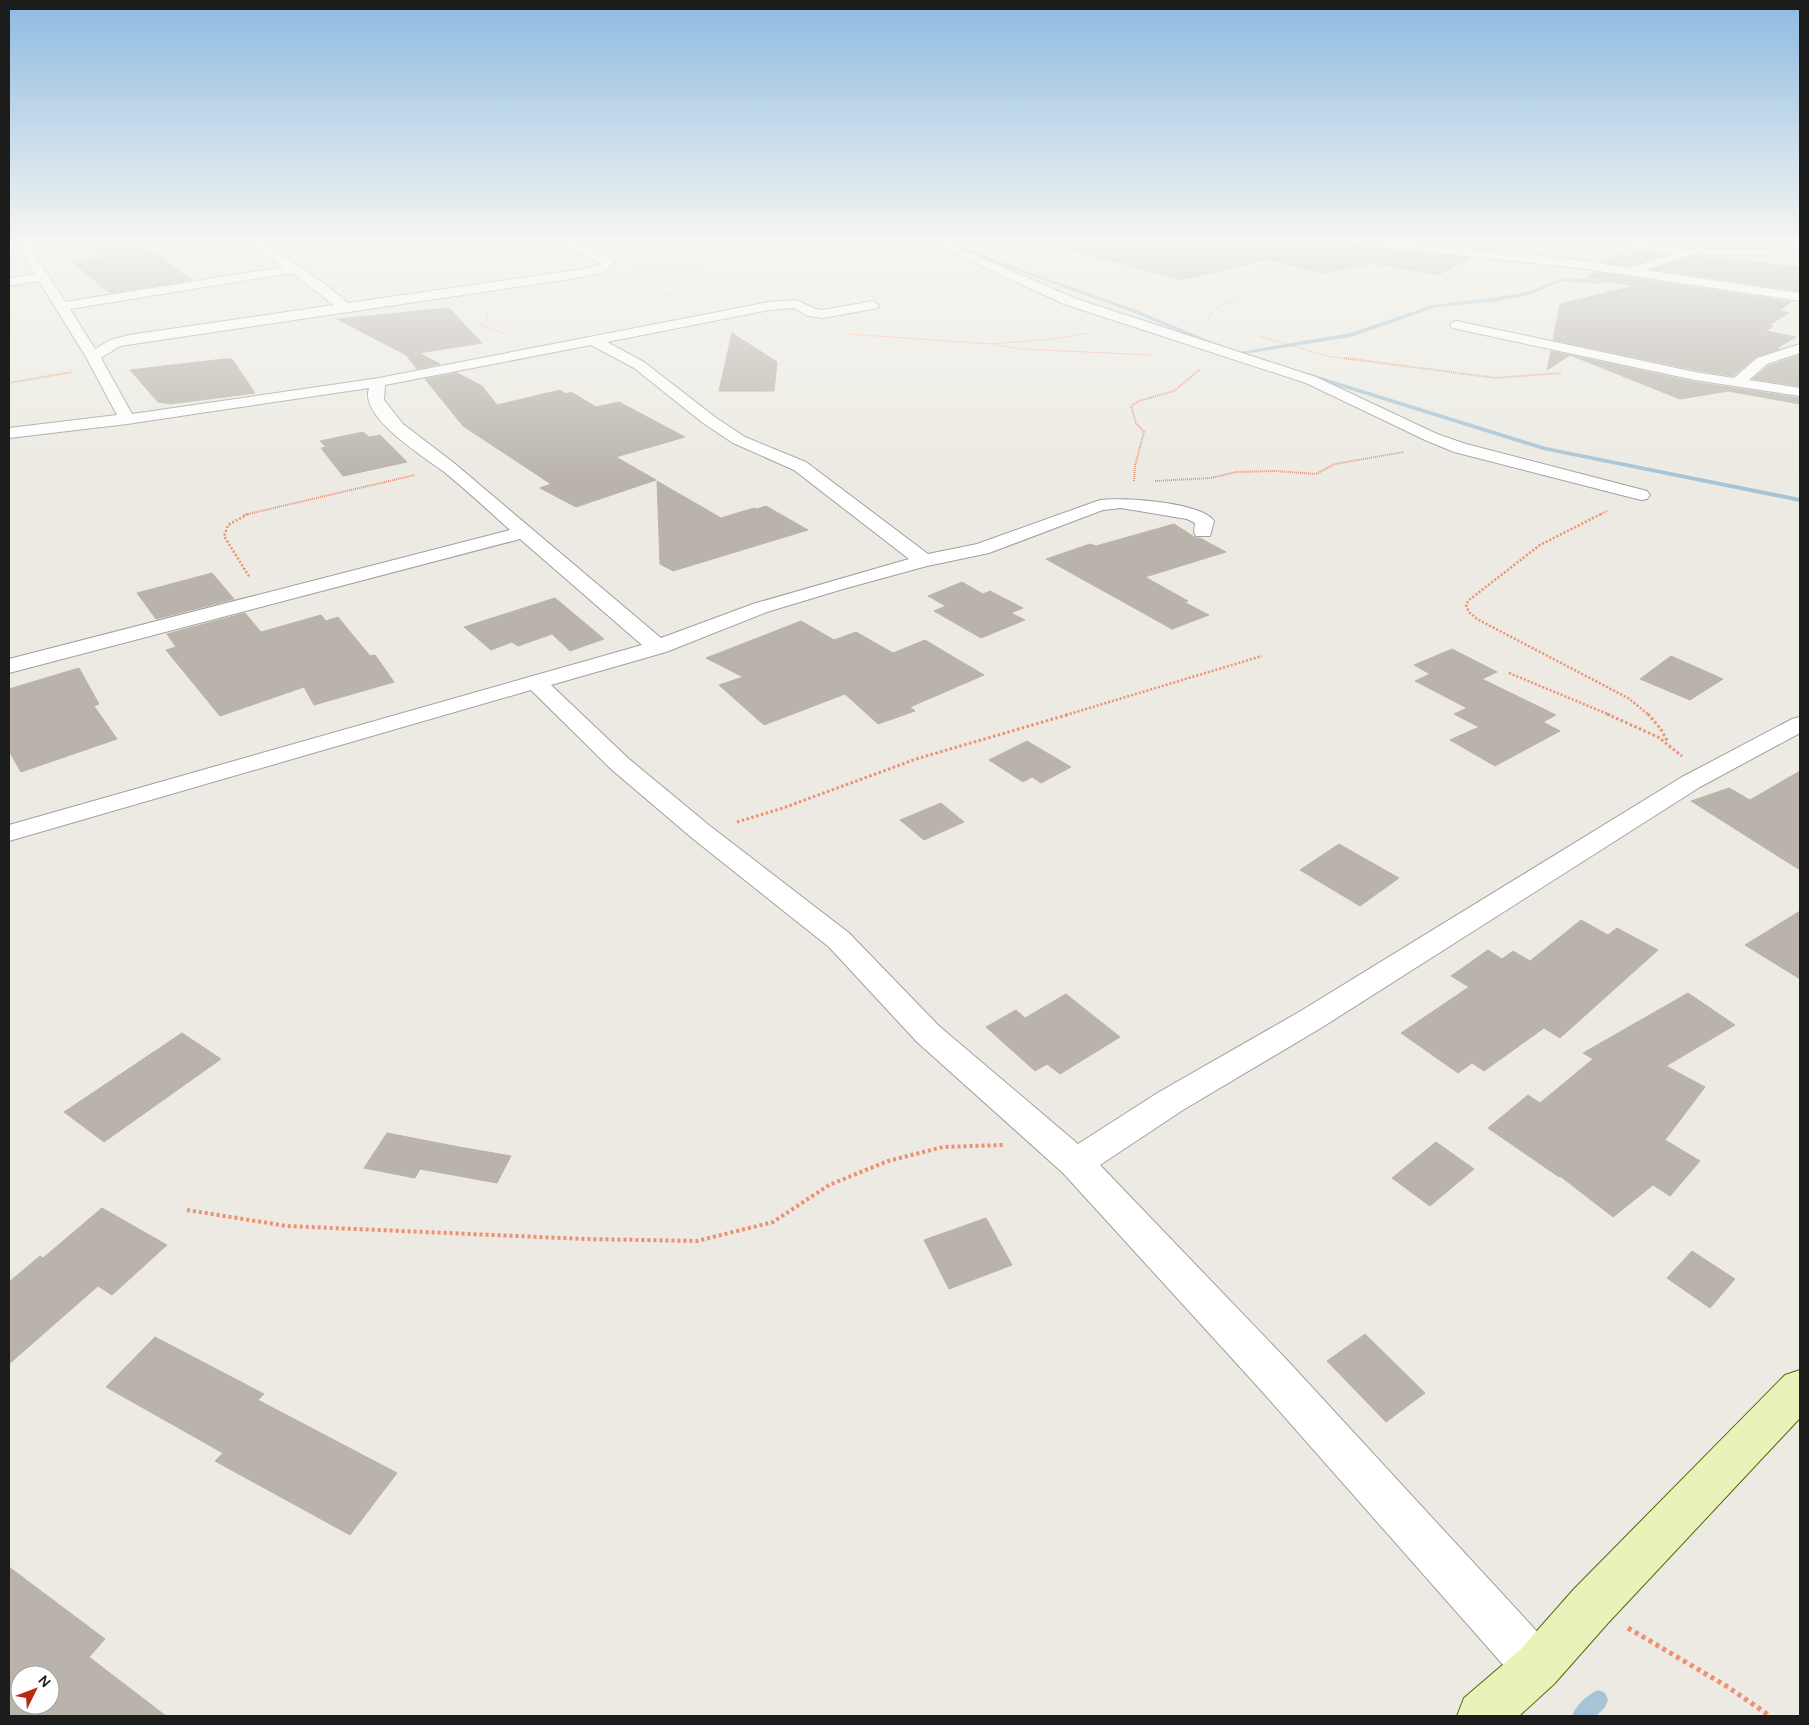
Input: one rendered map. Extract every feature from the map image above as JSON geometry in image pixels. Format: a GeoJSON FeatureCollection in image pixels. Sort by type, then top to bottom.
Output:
{"type":"FeatureCollection","features":[{"type":"Feature","properties":{"kind":"main road"},"geometry":{"type":"LineString","coordinates":[[1482,1716],[1537,1667],[1591,1606],[1800,1389]]}},
{"type":"Feature","properties":{"kind":"street"},"geometry":{"type":"LineString","coordinates":[[67,318],[95,362],[127,420]]}},
{"type":"Feature","properties":{"kind":"street"},"geometry":{"type":"LineString","coordinates":[[95,362],[115,343],[129,339],[262,318]]}},
{"type":"Feature","properties":{"kind":"street"},"geometry":{"type":"LineString","coordinates":[[9,433],[127,420],[380,382],[701,318]]}},
{"type":"Feature","properties":{"kind":"street"},"geometry":{"type":"LineString","coordinates":[[1122,318],[1310,380],[1460,448],[1641,495]]}},
{"type":"Feature","properties":{"kind":"street"},"geometry":{"type":"LineString","coordinates":[[1457,325],[1695,376],[1800,392]]}},
{"type":"Feature","properties":{"kind":"street"},"geometry":{"type":"LineString","coordinates":[[591,339],[639,366],[709,420],[740,440],[800,466],[924,561]]}},
{"type":"Feature","properties":{"kind":"street"},"geometry":{"type":"LineString","coordinates":[[1738,382],[1768,358],[1800,348]]}},
{"type":"Feature","properties":{"kind":"street"},"geometry":{"type":"LineString","coordinates":[[380,382],[375,392],[376,400],[384,414],[412,441],[448,467],[658,647]]}},
{"type":"Feature","properties":{"kind":"street"},"geometry":{"type":"LineString","coordinates":[[9,833],[658,647],[760,608],[924,561],[982,549],[1090,508],[1129,497],[1192,514],[1205,521],[1203,532]]}},
{"type":"Feature","properties":{"kind":"street"},"geometry":{"type":"LineString","coordinates":[[9,666],[524,532]]}},
{"type":"Feature","properties":{"kind":"street"},"geometry":{"type":"LineString","coordinates":[[537,683],[613,758],[700,832],[839,940],[928,1034],[1069,1156],[1273,1374],[1537,1667]]}},
{"type":"Feature","properties":{"kind":"street"},"geometry":{"type":"LineString","coordinates":[[1069,1156],[1170,1102],[1310,1020],[1691,782],[1800,724]]}},
{"type":"Feature","properties":{"kind":"path"},"geometry":{"type":"LineString","coordinates":[[1208,318],[1207,320],[1216,323]]}},
{"type":"Feature","properties":{"kind":"path"},"geometry":{"type":"LineString","coordinates":[[990,344],[1053,339],[1084,334],[1127,320]]}},
{"type":"Feature","properties":{"kind":"path"},"geometry":{"type":"LineString","coordinates":[[844,334],[990,344],[1022,349],[1159,355]]}},
{"type":"Feature","properties":{"kind":"path"},"geometry":{"type":"LineString","coordinates":[[1253,334],[1327,356],[1468,376],[1496,378],[1564,373]]}},
{"type":"Feature","properties":{"kind":"path"},"geometry":{"type":"LineString","coordinates":[[1129,497],[1134,466],[1144,432],[1136,423],[1131,406],[1133,403],[1178,389],[1222,352]]}},
{"type":"Feature","properties":{"kind":"path"},"geometry":{"type":"LineString","coordinates":[[9,383],[95,362]]}},
{"type":"Feature","properties":{"kind":"path"},"geometry":{"type":"LineString","coordinates":[[1129,497],[1146,484],[1162,480],[1211,478],[1236,472],[1274,471],[1316,474],[1335,464],[1400,454],[1406,449],[1409,426]]}},
{"type":"Feature","properties":{"kind":"path"},"geometry":{"type":"LineString","coordinates":[[263,600],[224,536],[230,522],[241,516],[262,510],[448,467]]}},
{"type":"Feature","properties":{"kind":"path"},"geometry":{"type":"LineString","coordinates":[[1641,495],[1540,545],[1466,605],[1469,612],[1477,619],[1628,698],[1650,714],[1663,730],[1668,742]]}},
{"type":"Feature","properties":{"kind":"path"},"geometry":{"type":"LineString","coordinates":[[700,832],[777,811],[916,759],[1066,714],[1182,683],[1262,656]]}},
{"type":"Feature","properties":{"kind":"path"},"geometry":{"type":"LineString","coordinates":[[1509,673],[1563,694],[1668,742],[1683,757],[1691,782]]}},
{"type":"Feature","properties":{"kind":"path"},"geometry":{"type":"LineString","coordinates":[[187,1210],[288,1226],[585,1239],[697,1240],[773,1222],[828,1185],[888,1161],[943,1147],[995,1144],[1069,1156]]}},
{"type":"Feature","properties":{"kind":"path"},"geometry":{"type":"LineString","coordinates":[[1591,1606],[1728,1687],[1770,1716]]}},
{"type":"Feature","properties":{"kind":"building"},"geometry":{"type":"Polygon","coordinates":[[[459,318],[482,343],[419,353],[440,364],[417,369],[406,355],[337,319],[459,318]]]}},
{"type":"Feature","properties":{"kind":"building"},"geometry":{"type":"Polygon","coordinates":[[[1557,318],[1780,318],[1769,325],[1773,326],[1766,331],[1796,337],[1777,348],[1780,349],[1756,357],[1733,376],[1695,370],[1553,340],[1557,318]]]}},
{"type":"Feature","properties":{"kind":"building"},"geometry":{"type":"Polygon","coordinates":[[[732,333],[777,362],[774,391],[719,391],[732,333]]]}},
{"type":"Feature","properties":{"kind":"building"},"geometry":{"type":"Polygon","coordinates":[[[1551,351],[1570,355],[1547,370],[1551,351]]]}},
{"type":"Feature","properties":{"kind":"building"},"geometry":{"type":"Polygon","coordinates":[[[1570,355],[1695,382],[1800,398],[1800,404],[1728,391],[1680,399],[1570,355]]]}},
{"type":"Feature","properties":{"kind":"building"},"geometry":{"type":"Polygon","coordinates":[[[1800,355],[1800,386],[1753,379],[1768,366],[1800,355]]]}},
{"type":"Feature","properties":{"kind":"building"},"geometry":{"type":"Polygon","coordinates":[[[232,359],[255,393],[170,404],[158,402],[130,370],[232,359]]]}},
{"type":"Feature","properties":{"kind":"building"},"geometry":{"type":"Polygon","coordinates":[[[457,373],[482,386],[497,405],[560,390],[566,394],[571,392],[596,407],[619,402],[685,437],[616,457],[656,480],[576,507],[540,488],[551,484],[463,426],[425,379],[457,373]]]}},
{"type":"Feature","properties":{"kind":"building"},"geometry":{"type":"Polygon","coordinates":[[[363,432],[369,437],[380,435],[407,462],[343,476],[321,448],[326,447],[320,441],[363,432]]]}},
{"type":"Feature","properties":{"kind":"building"},"geometry":{"type":"Polygon","coordinates":[[[657,481],[721,518],[766,506],[808,530],[673,571],[660,564],[657,481]]]}},
{"type":"Feature","properties":{"kind":"building"},"geometry":{"type":"Polygon","coordinates":[[[1174,524],[1196,538],[1200,538],[1226,552],[1145,577],[1188,601],[1184,602],[1209,615],[1172,629],[1046,559],[1090,544],[1096,546],[1174,524]]]}},
{"type":"Feature","properties":{"kind":"building"},"geometry":{"type":"Polygon","coordinates":[[[212,573],[234,599],[156,619],[137,593],[212,573]]]}},
{"type":"Feature","properties":{"kind":"building"},"geometry":{"type":"Polygon","coordinates":[[[962,582],[983,594],[990,591],[1023,608],[1011,613],[1025,620],[981,638],[934,611],[946,606],[928,596],[962,582]]]}},
{"type":"Feature","properties":{"kind":"building"},"geometry":{"type":"Polygon","coordinates":[[[555,598],[604,639],[570,651],[552,634],[518,646],[512,642],[491,650],[464,627],[555,598]]]}},
{"type":"Feature","properties":{"kind":"building"},"geometry":{"type":"Polygon","coordinates":[[[245,613],[261,632],[321,615],[326,621],[338,617],[370,656],[375,655],[394,682],[314,705],[304,687],[220,716],[166,650],[176,647],[167,634],[245,613]]]}},
{"type":"Feature","properties":{"kind":"building"},"geometry":{"type":"Polygon","coordinates":[[[801,621],[834,640],[856,632],[893,653],[925,640],[984,675],[910,707],[915,711],[878,724],[845,694],[764,725],[719,685],[743,677],[706,658],[801,621]]]}},
{"type":"Feature","properties":{"kind":"building"},"geometry":{"type":"Polygon","coordinates":[[[1452,649],[1497,672],[1482,679],[1556,715],[1543,722],[1560,731],[1495,766],[1450,740],[1479,727],[1454,714],[1467,708],[1415,681],[1430,674],[1414,665],[1452,649]]]}},
{"type":"Feature","properties":{"kind":"building"},"geometry":{"type":"Polygon","coordinates":[[[1671,656],[1723,679],[1690,700],[1640,679],[1671,656]]]}},
{"type":"Feature","properties":{"kind":"building"},"geometry":{"type":"Polygon","coordinates":[[[79,668],[99,704],[94,706],[117,739],[21,772],[9,751],[9,689],[79,668]]]}},
{"type":"Feature","properties":{"kind":"building"},"geometry":{"type":"Polygon","coordinates":[[[1027,741],[1071,767],[1041,783],[1032,777],[1023,782],[989,760],[1027,741]]]}},
{"type":"Feature","properties":{"kind":"building"},"geometry":{"type":"Polygon","coordinates":[[[1800,771],[1800,870],[1691,801],[1729,788],[1750,800],[1800,771]]]}},
{"type":"Feature","properties":{"kind":"building"},"geometry":{"type":"Polygon","coordinates":[[[941,803],[964,822],[924,840],[900,820],[941,803]]]}},
{"type":"Feature","properties":{"kind":"building"},"geometry":{"type":"Polygon","coordinates":[[[1339,844],[1399,878],[1360,906],[1300,870],[1339,844]]]}},
{"type":"Feature","properties":{"kind":"building"},"geometry":{"type":"Polygon","coordinates":[[[1800,911],[1800,979],[1745,945],[1800,911]]]}},
{"type":"Feature","properties":{"kind":"building"},"geometry":{"type":"Polygon","coordinates":[[[1581,920],[1608,935],[1617,928],[1658,950],[1560,1038],[1544,1028],[1484,1071],[1472,1063],[1458,1073],[1401,1033],[1469,987],[1451,976],[1488,950],[1502,959],[1513,951],[1530,961],[1581,920]]]}},
{"type":"Feature","properties":{"kind":"building"},"geometry":{"type":"Polygon","coordinates":[[[1688,993],[1735,1025],[1666,1066],[1705,1087],[1665,1140],[1700,1161],[1670,1196],[1653,1185],[1613,1217],[1560,1176],[1488,1128],[1528,1095],[1540,1103],[1593,1059],[1583,1053],[1688,993]]]}},
{"type":"Feature","properties":{"kind":"building"},"geometry":{"type":"Polygon","coordinates":[[[1066,994],[1120,1037],[1060,1074],[1047,1064],[1035,1071],[986,1027],[1016,1010],[1025,1018],[1066,994]]]}},
{"type":"Feature","properties":{"kind":"building"},"geometry":{"type":"Polygon","coordinates":[[[182,1033],[221,1059],[104,1142],[64,1112],[182,1033]]]}},
{"type":"Feature","properties":{"kind":"building"},"geometry":{"type":"Polygon","coordinates":[[[387,1133],[511,1156],[497,1183],[420,1169],[415,1178],[364,1168],[387,1133]]]}},
{"type":"Feature","properties":{"kind":"building"},"geometry":{"type":"Polygon","coordinates":[[[1436,1142],[1474,1169],[1430,1206],[1392,1178],[1436,1142]]]}},
{"type":"Feature","properties":{"kind":"building"},"geometry":{"type":"Polygon","coordinates":[[[102,1208],[167,1245],[112,1295],[98,1286],[9,1364],[9,1282],[40,1256],[43,1258],[102,1208]]]}},
{"type":"Feature","properties":{"kind":"building"},"geometry":{"type":"Polygon","coordinates":[[[986,1218],[1012,1265],[949,1289],[924,1240],[986,1218]]]}},
{"type":"Feature","properties":{"kind":"building"},"geometry":{"type":"Polygon","coordinates":[[[1692,1251],[1735,1279],[1710,1308],[1667,1278],[1692,1251]]]}},
{"type":"Feature","properties":{"kind":"building"},"geometry":{"type":"Polygon","coordinates":[[[1365,1334],[1425,1393],[1386,1422],[1327,1361],[1365,1334]]]}},
{"type":"Feature","properties":{"kind":"building"},"geometry":{"type":"Polygon","coordinates":[[[155,1337],[264,1394],[258,1400],[397,1473],[350,1535],[215,1461],[223,1453],[106,1387],[155,1337]]]}},
{"type":"Feature","properties":{"kind":"building"},"geometry":{"type":"Polygon","coordinates":[[[9,1567],[105,1639],[89,1657],[166,1716],[9,1716],[9,1567]]]}},
{"type":"Feature","properties":{"kind":"waterway"},"geometry":{"type":"LineString","coordinates":[[1152,318],[1224,348]]}},
{"type":"Feature","properties":{"kind":"waterway"},"geometry":{"type":"LineString","coordinates":[[1237,353],[1351,335],[1399,318]]}},
{"type":"Feature","properties":{"kind":"waterway"},"geometry":{"type":"LineString","coordinates":[[1308,375],[1545,449],[1800,500]]}},
{"type":"Feature","properties":{"kind":"waterway"},"geometry":{"type":"LineString","coordinates":[[1582,1716],[1598,1700]]}}]}
